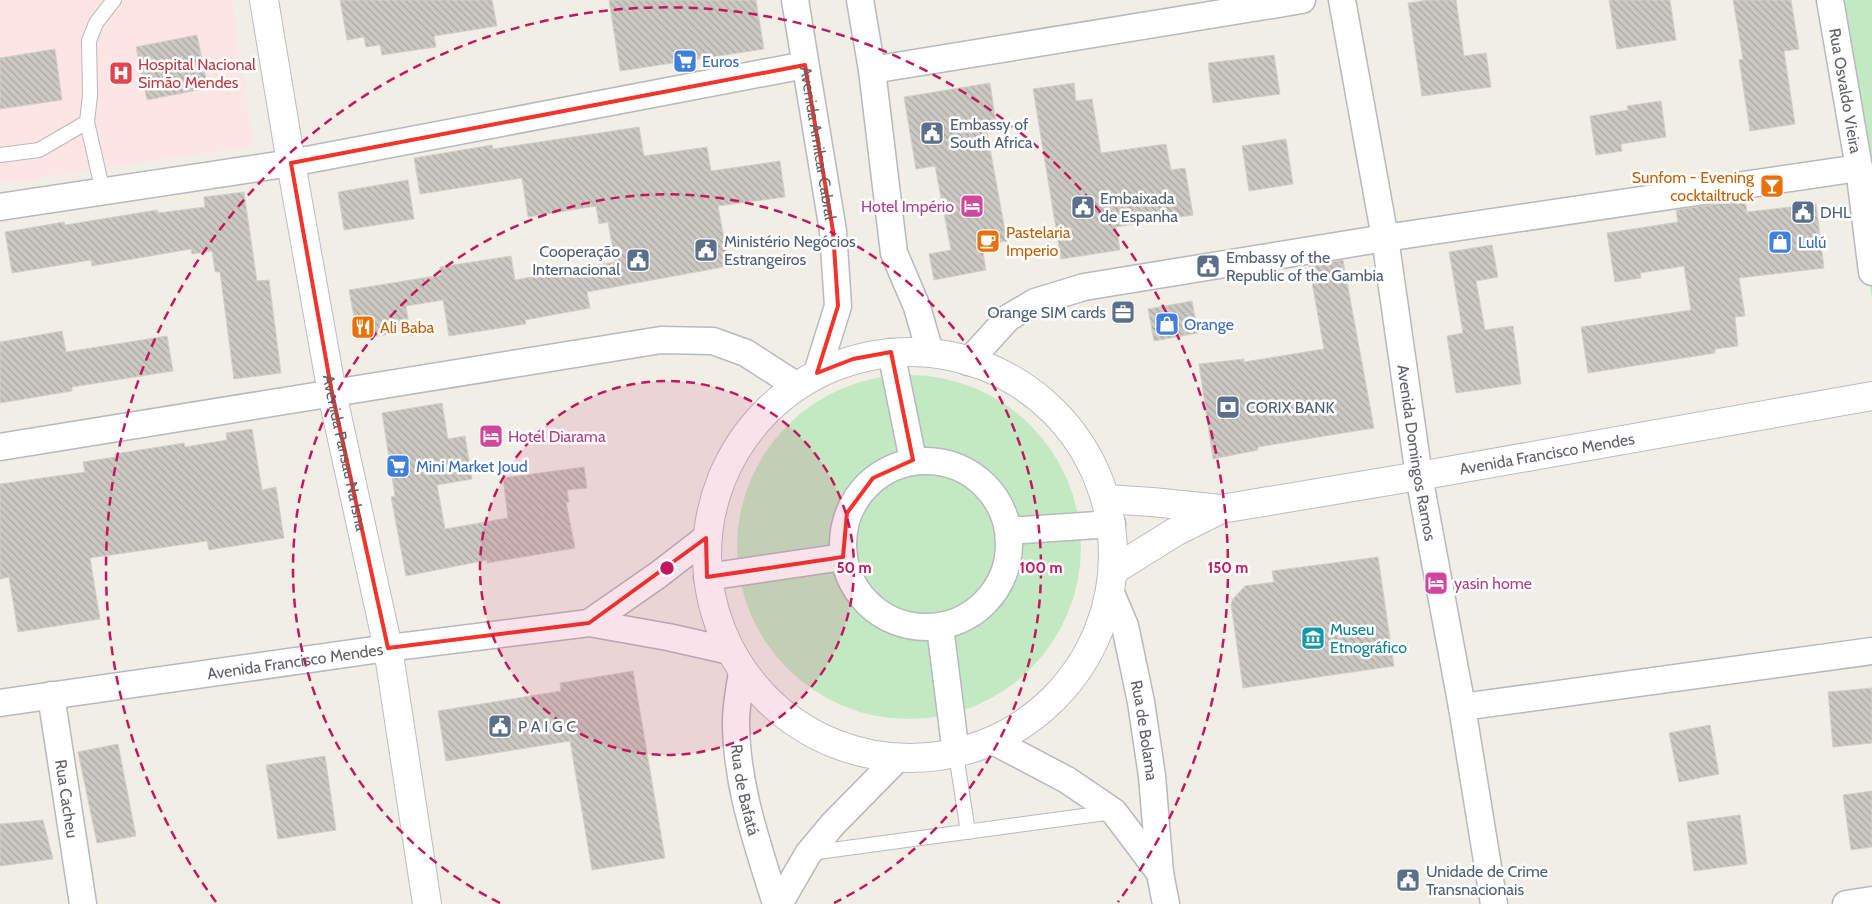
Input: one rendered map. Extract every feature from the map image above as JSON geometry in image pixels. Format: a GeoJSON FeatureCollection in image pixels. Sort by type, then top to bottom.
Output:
{"type":"FeatureCollection","features":[{"type":"Feature","properties":{"kind":"main road","name":"Avenida Pansau Na Isna"},"geometry":{"type":"LineString","coordinates":[[264,0],[332,393],[388,648],[427,904]]}},
{"type":"Feature","properties":{"kind":"main road"},"geometry":{"type":"LineString","coordinates":[[891,352],[930,352],[989,368],[1041,399],[1081,444],[1109,512],[1112,581],[1096,639],[1071,682],[1036,716],[994,741],[956,754],[898,758],[862,753],[827,741],[803,727],[766,700],[736,661],[714,615],[707,577],[706,538],[716,487],[739,441],[774,402],[807,379],[853,359],[891,352]]}},
{"type":"Feature","properties":{"kind":"main road","name":"Avenida Francisco Mendes"},"geometry":{"type":"LineString","coordinates":[[1221,509],[1872,396]]}},
{"type":"Feature","properties":{"kind":"main road"},"geometry":{"type":"LineString","coordinates":[[1109,512],[1152,502],[1221,509]]}},
{"type":"Feature","properties":{"kind":"main road"},"geometry":{"type":"LineString","coordinates":[[1112,581],[1175,532],[1221,509]]}},
{"type":"Feature","properties":{"kind":"street","name":"Avenida Amilcar Cabral"},"geometry":{"type":"LineString","coordinates":[[795,0],[833,231],[838,306],[807,379]]}},
{"type":"Feature","properties":{"kind":"street"},"geometry":{"type":"LineString","coordinates":[[860,0],[872,70],[894,253],[917,307],[930,352]]}},
{"type":"Feature","properties":{"kind":"street"},"geometry":{"type":"LineString","coordinates":[[872,70],[1302,0]]}},
{"type":"Feature","properties":{"kind":"street","name":"Avenida Domingos Ramos"},"geometry":{"type":"LineString","coordinates":[[1342,0],[1384,238],[1419,476],[1462,707],[1494,904]]}},
{"type":"Feature","properties":{"kind":"street","name":"Rua Osvaldo Vieira"},"geometry":{"type":"LineString","coordinates":[[1830,0],[1859,168],[1872,272]]}},
{"type":"Feature","properties":{"kind":"street"},"geometry":{"type":"LineString","coordinates":[[0,207],[291,163],[805,65]]}},
{"type":"Feature","properties":{"kind":"street"},"geometry":{"type":"LineString","coordinates":[[968,362],[1008,318],[1035,302],[1084,287],[1384,238],[1859,168]]}},
{"type":"Feature","properties":{"kind":"street"},"geometry":{"type":"LineString","coordinates":[[0,447],[661,340],[713,342],[746,353],[807,379]]}},
{"type":"Feature","properties":{"kind":"street"},"geometry":{"type":"LineString","coordinates":[[891,352],[913,460]]}},
{"type":"Feature","properties":{"kind":"street"},"geometry":{"type":"LineString","coordinates":[[913,460],[957,465],[992,491],[1010,531],[1005,574],[980,610],[940,627],[896,622],[868,602],[861,596],[843,556],[847,513],[873,478],[913,460]]}},
{"type":"Feature","properties":{"kind":"street"},"geometry":{"type":"LineString","coordinates":[[1010,531],[1109,512]]}},
{"type":"Feature","properties":{"kind":"street"},"geometry":{"type":"LineString","coordinates":[[589,623],[658,575],[706,538]]}},
{"type":"Feature","properties":{"kind":"street"},"geometry":{"type":"LineString","coordinates":[[707,577],[843,556]]}},
{"type":"Feature","properties":{"kind":"street","name":"Rua de Bolama"},"geometry":{"type":"LineString","coordinates":[[1112,581],[1125,626],[1141,702],[1152,776],[1160,873],[1166,904]]}},
{"type":"Feature","properties":{"kind":"street"},"geometry":{"type":"LineString","coordinates":[[589,623],[668,637],[736,661]]}},
{"type":"Feature","properties":{"kind":"street","name":"Avenida Francisco Mendes"},"geometry":{"type":"LineString","coordinates":[[0,703],[388,648],[589,623]]}},
{"type":"Feature","properties":{"kind":"street"},"geometry":{"type":"LineString","coordinates":[[940,627],[956,754]]}},
{"type":"Feature","properties":{"kind":"street"},"geometry":{"type":"LineString","coordinates":[[1462,707],[1872,651]]}},
{"type":"Feature","properties":{"kind":"street","name":"Rua de Bafatá"},"geometry":{"type":"LineString","coordinates":[[736,661],[738,763],[749,820],[778,904]]}},
{"type":"Feature","properties":{"kind":"street","name":"Rua Cacheu"},"geometry":{"type":"LineString","coordinates":[[51,695],[83,904]]}},
{"type":"Feature","properties":{"kind":"street","name":"Rua de Bolama"},"geometry":{"type":"LineString","coordinates":[[994,741],[1067,780],[1114,812],[1160,873]]}},
{"type":"Feature","properties":{"kind":"street","name":"Rua de Bafatá"},"geometry":{"type":"LineString","coordinates":[[778,904],[808,854],[833,824],[898,758]]}},
{"type":"Feature","properties":{"kind":"street"},"geometry":{"type":"LineString","coordinates":[[1846,904],[1872,900]]}},
{"type":"Feature","properties":{"kind":"lane"},"geometry":{"type":"LineString","coordinates":[[103,192],[87,122],[90,94],[89,41],[96,23],[114,0]]}},
{"type":"Feature","properties":{"kind":"lane"},"geometry":{"type":"LineString","coordinates":[[0,155],[39,150],[87,122]]}},
{"type":"Feature","properties":{"kind":"lane"},"geometry":{"type":"LineString","coordinates":[[956,754],[968,832]]}},
{"type":"Feature","properties":{"kind":"lane"},"geometry":{"type":"LineString","coordinates":[[808,854],[1114,812]]}},
{"type":"Feature","properties":{"kind":"highlighted area"},"geometry":{"type":"Polygon","coordinates":[[[805,65],[833,231],[838,306],[817,373],[853,359],[891,352],[913,460],[873,478],[847,513],[843,557],[707,577],[706,538],[589,623],[388,648],[332,393],[291,163],[805,65]]]}},
{"type":"Feature","properties":{"kind":"shaded area","name":"Hospital Nacional Simão Mendes"},"geometry":{"type":"Polygon","coordinates":[[[0,0],[232,0],[253,146],[0,184],[0,0]]]}},
{"type":"Feature","properties":{"kind":"green space"},"geometry":{"type":"Polygon","coordinates":[[[1824,0],[1872,0],[1872,299],[1824,0]]]}},
{"type":"Feature","properties":{"kind":"green space"},"geometry":{"type":"Polygon","coordinates":[[[909,375],[942,379],[975,388],[1018,414],[1042,438],[1068,481],[1077,514],[1081,547],[1077,580],[1068,613],[1042,656],[1018,680],[975,706],[942,715],[909,719],[876,715],[843,706],[800,680],[776,656],[750,613],[741,580],[737,547],[741,514],[750,481],[776,438],[800,414],[843,388],[876,379],[909,375]]]}},
{"type":"Feature","properties":{"kind":"building"},"geometry":{"type":"Polygon","coordinates":[[[340,0],[492,0],[497,26],[434,36],[436,47],[382,55],[380,45],[366,47],[364,37],[347,40],[340,0]]]}},
{"type":"Feature","properties":{"kind":"building"},"geometry":{"type":"Polygon","coordinates":[[[609,0],[756,0],[764,49],[620,71],[609,0]]]}},
{"type":"Feature","properties":{"kind":"building"},"geometry":{"type":"Polygon","coordinates":[[[1428,0],[1456,0],[1464,56],[1486,53],[1491,87],[1422,96],[1408,3],[1428,0]]]}},
{"type":"Feature","properties":{"kind":"building"},"geometry":{"type":"Polygon","coordinates":[[[1609,0],[1670,0],[1676,40],[1617,49],[1609,0]]]}},
{"type":"Feature","properties":{"kind":"building"},"geometry":{"type":"Polygon","coordinates":[[[1733,0],[1791,0],[1799,49],[1784,51],[1795,124],[1750,131],[1739,60],[1743,59],[1733,0]]]}},
{"type":"Feature","properties":{"kind":"building"},"geometry":{"type":"Polygon","coordinates":[[[197,35],[208,88],[147,100],[136,47],[197,35]]]}},
{"type":"Feature","properties":{"kind":"building"},"geometry":{"type":"Polygon","coordinates":[[[55,49],[62,100],[0,109],[0,58],[55,49]]]}},
{"type":"Feature","properties":{"kind":"building"},"geometry":{"type":"Polygon","coordinates":[[[1274,55],[1280,94],[1213,103],[1208,63],[1274,55]]]}},
{"type":"Feature","properties":{"kind":"building"},"geometry":{"type":"Polygon","coordinates":[[[990,83],[997,130],[987,132],[1007,241],[982,246],[986,270],[934,280],[929,254],[951,250],[935,166],[916,169],[904,97],[990,83]]]}},
{"type":"Feature","properties":{"kind":"building"},"geometry":{"type":"Polygon","coordinates":[[[1074,83],[1076,101],[1092,99],[1101,153],[1166,144],[1171,170],[1185,168],[1193,215],[1116,227],[1120,250],[1061,259],[1033,89],[1074,83]]]}},
{"type":"Feature","properties":{"kind":"building"},"geometry":{"type":"Polygon","coordinates":[[[1661,101],[1666,137],[1621,144],[1622,151],[1596,155],[1590,116],[1628,110],[1627,106],[1661,101]]]}},
{"type":"Feature","properties":{"kind":"building"},"geometry":{"type":"Polygon","coordinates":[[[639,127],[644,156],[707,147],[711,171],[780,161],[785,197],[718,206],[729,266],[587,292],[590,308],[525,320],[526,324],[449,336],[443,300],[406,306],[410,331],[358,339],[349,290],[441,275],[440,267],[511,256],[515,280],[615,262],[608,222],[599,224],[596,206],[528,217],[522,178],[420,194],[414,158],[492,145],[493,149],[639,127]]]}},
{"type":"Feature","properties":{"kind":"building"},"geometry":{"type":"Polygon","coordinates":[[[1286,139],[1293,184],[1249,191],[1242,146],[1286,139]]]}},
{"type":"Feature","properties":{"kind":"building"},"geometry":{"type":"Polygon","coordinates":[[[408,180],[414,219],[344,230],[338,192],[408,180]]]}},
{"type":"Feature","properties":{"kind":"building"},"geometry":{"type":"Polygon","coordinates":[[[244,192],[257,281],[269,280],[281,373],[234,379],[220,272],[215,272],[212,251],[192,254],[191,249],[92,266],[91,260],[12,273],[5,232],[64,222],[65,225],[157,210],[158,213],[205,207],[204,197],[244,192]]]}},
{"type":"Feature","properties":{"kind":"building"},"geometry":{"type":"Polygon","coordinates":[[[1745,200],[1747,212],[1816,204],[1824,268],[1739,278],[1745,316],[1735,317],[1738,346],[1715,349],[1715,353],[1588,373],[1581,327],[1691,310],[1684,266],[1640,273],[1641,278],[1615,282],[1607,233],[1678,222],[1676,210],[1745,200]]]}},
{"type":"Feature","properties":{"kind":"building"},"geometry":{"type":"Polygon","coordinates":[[[1492,245],[1498,277],[1476,281],[1485,330],[1513,326],[1521,384],[1456,393],[1447,336],[1463,333],[1449,252],[1492,245]]]}},
{"type":"Feature","properties":{"kind":"building"},"geometry":{"type":"Polygon","coordinates":[[[1343,260],[1374,428],[1258,447],[1258,450],[1213,459],[1199,364],[1244,359],[1244,362],[1324,349],[1309,266],[1343,260]]]}},
{"type":"Feature","properties":{"kind":"building"},"geometry":{"type":"Polygon","coordinates":[[[1192,301],[1198,333],[1154,341],[1148,309],[1192,301]]]}},
{"type":"Feature","properties":{"kind":"building"},"geometry":{"type":"Polygon","coordinates":[[[62,331],[66,352],[167,336],[173,371],[72,387],[72,391],[0,403],[0,342],[62,331]]]}},
{"type":"Feature","properties":{"kind":"building"},"geometry":{"type":"Polygon","coordinates":[[[442,403],[448,439],[465,436],[472,479],[437,485],[445,529],[508,518],[503,478],[584,467],[587,488],[567,490],[569,502],[566,502],[575,548],[487,563],[487,560],[406,576],[391,497],[395,496],[382,413],[442,403]]]}},
{"type":"Feature","properties":{"kind":"building"},"geometry":{"type":"Polygon","coordinates":[[[252,429],[262,490],[276,487],[284,538],[209,550],[207,541],[90,558],[100,619],[18,632],[9,577],[0,579],[0,484],[85,472],[83,462],[115,457],[115,454],[184,443],[185,447],[227,440],[226,433],[252,429]]]}},
{"type":"Feature","properties":{"kind":"building","name":"Museu Etnográfico"},"geometry":{"type":"Polygon","coordinates":[[[1378,557],[1394,666],[1243,688],[1231,604],[1245,586],[1274,582],[1272,571],[1378,557]]]}},
{"type":"Feature","properties":{"kind":"building"},"geometry":{"type":"Polygon","coordinates":[[[633,671],[665,858],[592,870],[570,741],[446,761],[438,711],[561,691],[560,683],[633,671]]]}},
{"type":"Feature","properties":{"kind":"building"},"geometry":{"type":"Polygon","coordinates":[[[1872,688],[1872,743],[1833,747],[1828,692],[1872,688]]]}},
{"type":"Feature","properties":{"kind":"building"},"geometry":{"type":"Polygon","coordinates":[[[1710,725],[1719,774],[1679,782],[1669,733],[1710,725]]]}},
{"type":"Feature","properties":{"kind":"building"},"geometry":{"type":"Polygon","coordinates":[[[118,744],[136,836],[97,843],[78,752],[118,744]]]}},
{"type":"Feature","properties":{"kind":"building"},"geometry":{"type":"Polygon","coordinates":[[[325,756],[336,830],[278,839],[266,765],[325,756]]]}},
{"type":"Feature","properties":{"kind":"building"},"geometry":{"type":"Polygon","coordinates":[[[1872,791],[1872,847],[1851,850],[1843,795],[1872,791]]]}},
{"type":"Feature","properties":{"kind":"building"},"geometry":{"type":"Polygon","coordinates":[[[1740,815],[1747,864],[1694,871],[1687,822],[1740,815]]]}},
{"type":"Feature","properties":{"kind":"building"},"geometry":{"type":"Polygon","coordinates":[[[43,820],[53,859],[0,866],[0,824],[43,820]]]}},
{"type":"Feature","properties":{"kind":"place","name":"Euros"},"geometry":{"type":"Point","coordinates":[685,61]}},
{"type":"Feature","properties":{"kind":"place","name":"Hospital Nacional Simão Mendes"},"geometry":{"type":"Point","coordinates":[121,73]}},
{"type":"Feature","properties":{"kind":"place","name":"Embassy of South Africa"},"geometry":{"type":"Point","coordinates":[932,133]}},
{"type":"Feature","properties":{"kind":"place","name":"Sunfom - Evening cocktailtruck"},"geometry":{"type":"Point","coordinates":[1772,186]}},
{"type":"Feature","properties":{"kind":"place","name":"Hotel Império"},"geometry":{"type":"Point","coordinates":[972,206]}},
{"type":"Feature","properties":{"kind":"place","name":"Embaixada de Espanha"},"geometry":{"type":"Point","coordinates":[1083,207]}},
{"type":"Feature","properties":{"kind":"place","name":"DHL"},"geometry":{"type":"Point","coordinates":[1803,212]}},
{"type":"Feature","properties":{"kind":"place","name":"Pastelaria Imperio"},"geometry":{"type":"Point","coordinates":[988,241]}},
{"type":"Feature","properties":{"kind":"place","name":"Lulú"},"geometry":{"type":"Point","coordinates":[1780,242]}},
{"type":"Feature","properties":{"kind":"place","name":"Ministério Negócios Estrangeiros"},"geometry":{"type":"Point","coordinates":[706,250]}},
{"type":"Feature","properties":{"kind":"place","name":"Cooperação Internacional"},"geometry":{"type":"Point","coordinates":[638,260]}},
{"type":"Feature","properties":{"kind":"place","name":"Embassy of the Republic of the Gambia"},"geometry":{"type":"Point","coordinates":[1208,266]}},
{"type":"Feature","properties":{"kind":"place","name":"Orange SIM cards"},"geometry":{"type":"Point","coordinates":[1123,312]}},
{"type":"Feature","properties":{"kind":"place","name":"Orange"},"geometry":{"type":"Point","coordinates":[1167,324]}},
{"type":"Feature","properties":{"kind":"place","name":"Ali Baba"},"geometry":{"type":"Point","coordinates":[363,327]}},
{"type":"Feature","properties":{"kind":"place","name":"CORIX BANK"},"geometry":{"type":"Point","coordinates":[1228,407]}},
{"type":"Feature","properties":{"kind":"place","name":"Hotel Diarama"},"geometry":{"type":"Point","coordinates":[491,436]}},
{"type":"Feature","properties":{"kind":"place","name":"Mini Market Joud"},"geometry":{"type":"Point","coordinates":[398,466]}},
{"type":"Feature","properties":{"kind":"place","name":"yasin home"},"geometry":{"type":"Point","coordinates":[1436,583]}},
{"type":"Feature","properties":{"kind":"place","name":"Museu Etnográfico"},"geometry":{"type":"Point","coordinates":[1313,638]}},
{"type":"Feature","properties":{"kind":"place","name":"P A I G C"},"geometry":{"type":"Point","coordinates":[500,726]}},
{"type":"Feature","properties":{"kind":"place","name":"Unidade de Crime Transnacionais"},"geometry":{"type":"Point","coordinates":[1408,880]}}]}
